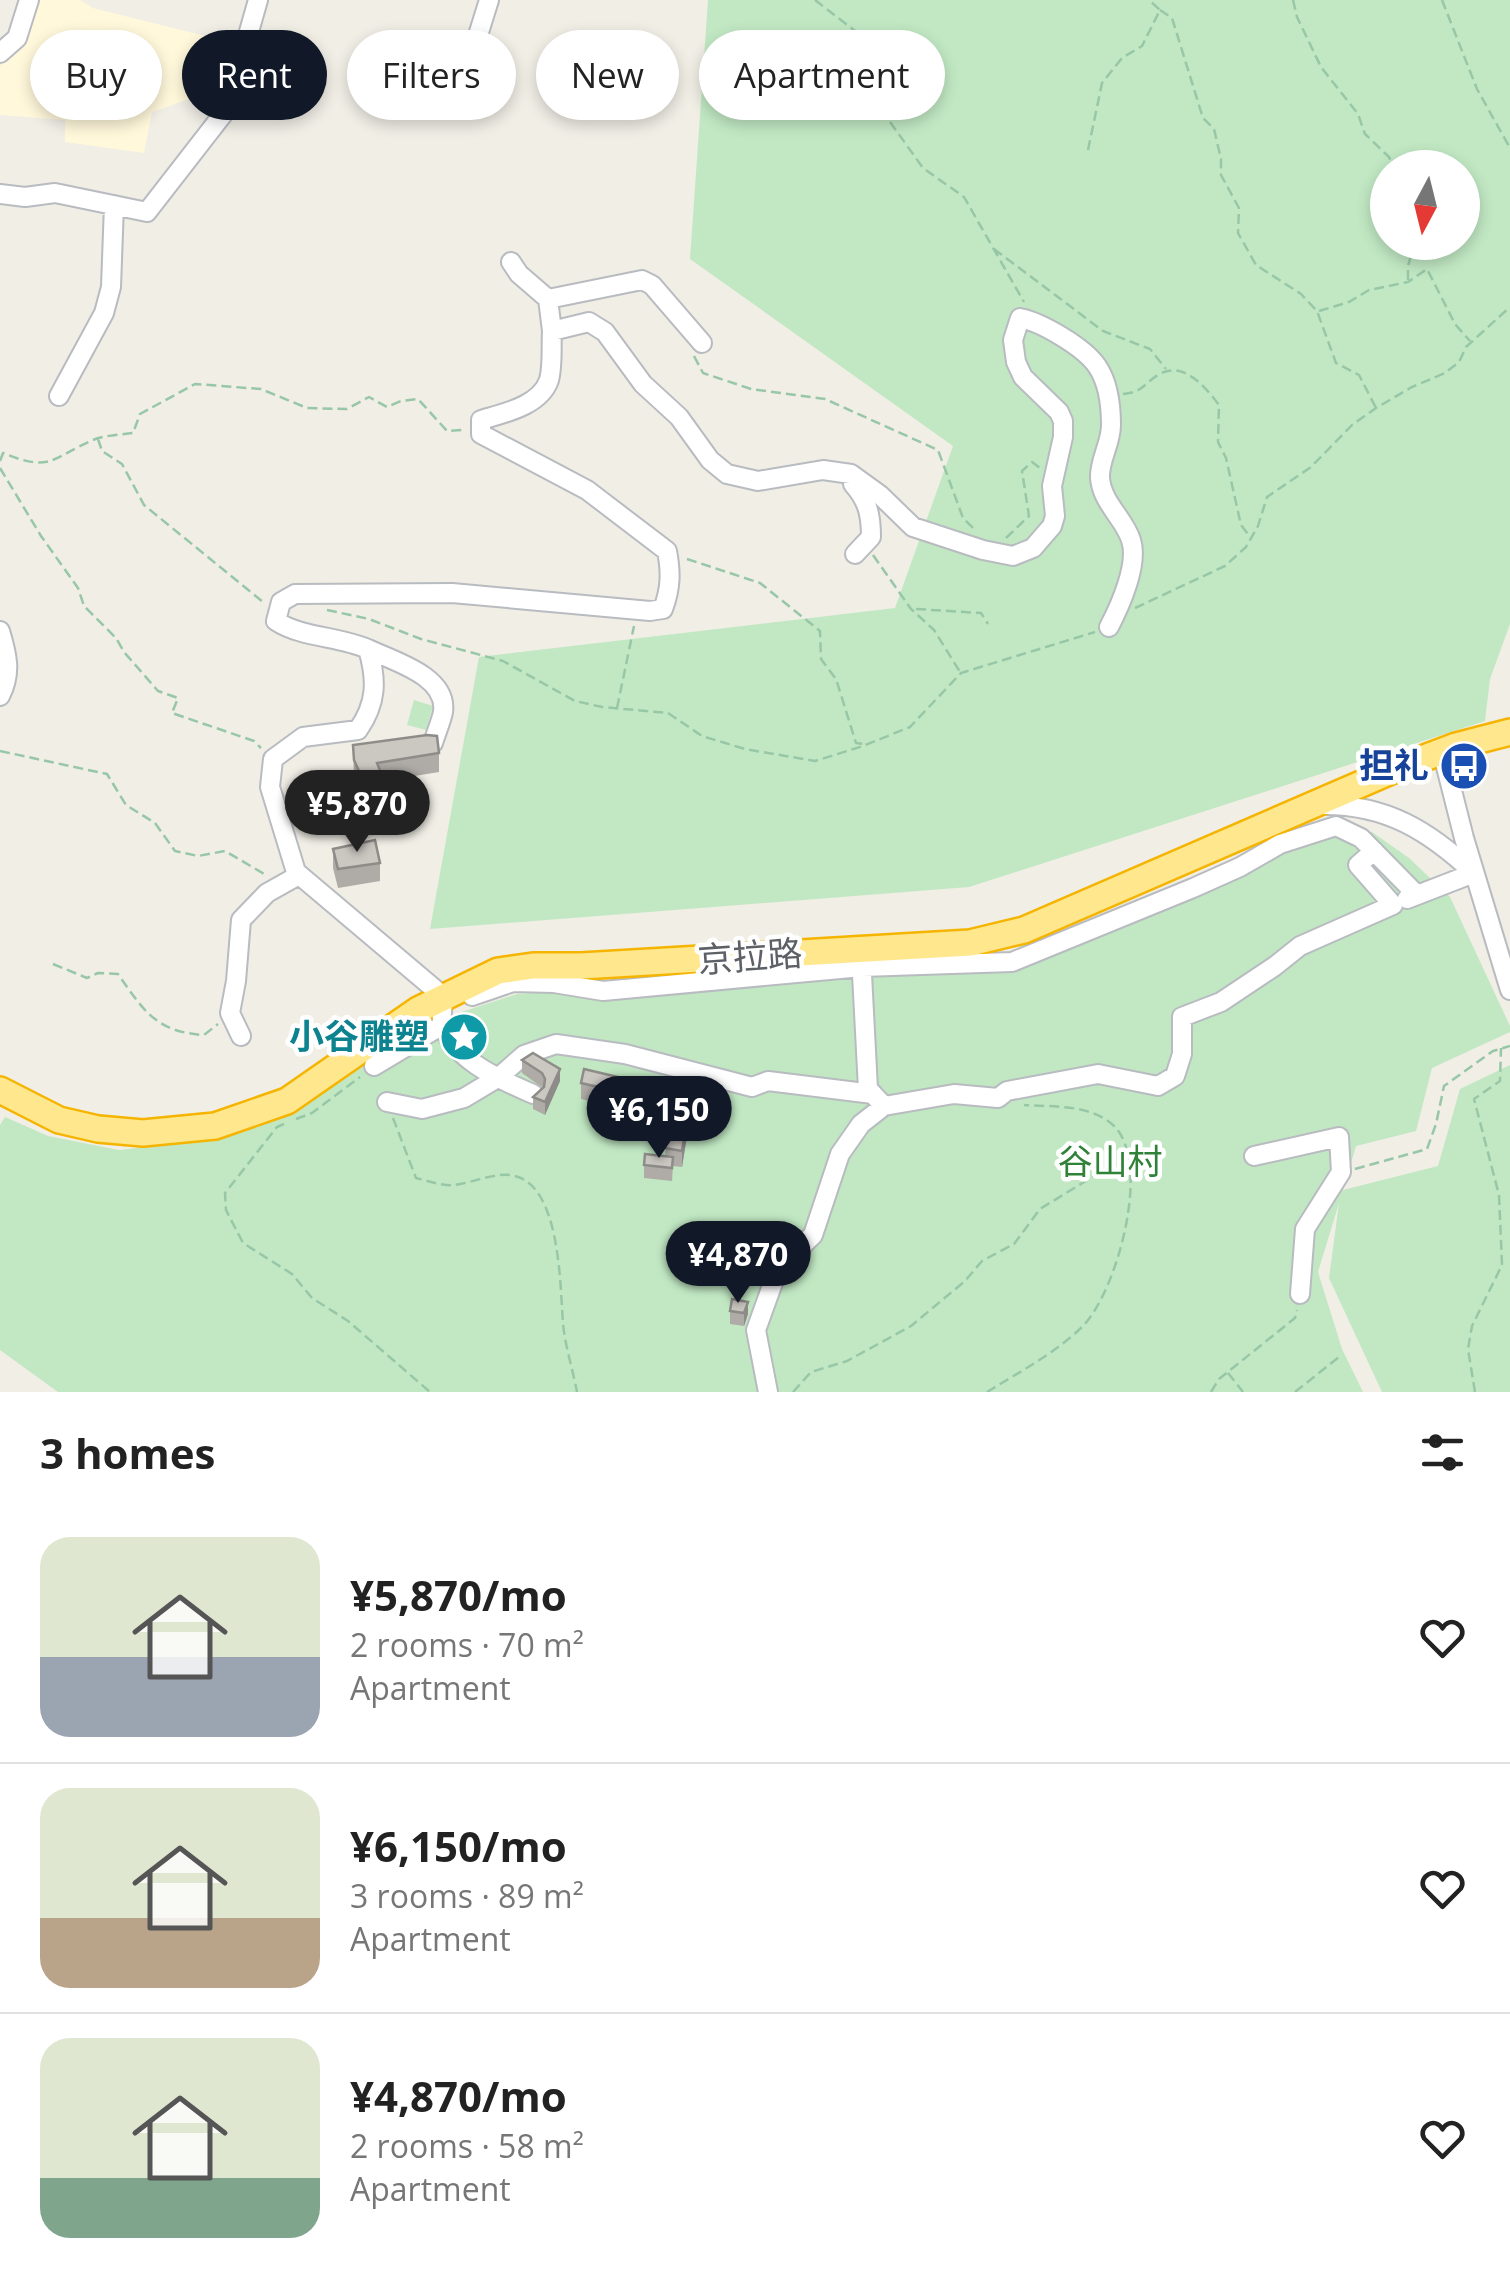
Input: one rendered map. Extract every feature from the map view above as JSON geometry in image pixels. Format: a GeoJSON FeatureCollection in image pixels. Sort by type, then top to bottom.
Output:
{"type":"FeatureCollection","features":[{"type":"Feature","properties":{"kind":"highway","name":"京拉路"},"geometry":{"type":"LineString","coordinates":[[0,1090],[59,1120],[98,1129],[143,1133],[215,1126],[287,1101],[418,1010],[443,1011],[498,971],[533,966],[861,958],[970,943],[1024,930],[1312,805],[1450,749],[1510,732]]}},
{"type":"Feature","properties":{"kind":"street"},"geometry":{"type":"LineString","coordinates":[[0,53],[17,38],[30,0]]}},
{"type":"Feature","properties":{"kind":"street"},"geometry":{"type":"LineString","coordinates":[[0,194],[25,197],[55,193],[147,212],[227,109],[258,0]]}},
{"type":"Feature","properties":{"kind":"street"},"geometry":{"type":"LineString","coordinates":[[480,30],[489,0]]}},
{"type":"Feature","properties":{"kind":"street"},"geometry":{"type":"LineString","coordinates":[[59,396],[104,313],[112,287],[114,205]]}},
{"type":"Feature","properties":{"kind":"street"},"geometry":{"type":"LineString","coordinates":[[433,743],[444,708],[440,692],[426,677],[348,640],[286,627],[276,620],[281,602],[295,594],[432,593],[650,611],[663,609],[669,594],[667,551],[587,490],[481,434],[481,420],[520,408],[540,394],[549,380],[552,331],[548,299],[511,262]]}},
{"type":"Feature","properties":{"kind":"street"},"geometry":{"type":"LineString","coordinates":[[548,299],[642,280],[652,285],[702,343]]}},
{"type":"Feature","properties":{"kind":"street"},"geometry":{"type":"LineString","coordinates":[[552,331],[589,322],[605,332],[643,384],[679,417],[710,460],[728,474],[758,481],[823,470],[851,474],[913,527],[1013,556],[1033,548],[1052,526],[1052,486],[1063,437],[1059,412],[1023,377],[1016,362],[1014,327],[1020,318],[1036,321],[1085,354],[1097,366],[1107,390],[1111,426],[1100,479],[1104,495],[1132,542],[1127,592],[1109,628]]}},
{"type":"Feature","properties":{"kind":"street"},"geometry":{"type":"LineString","coordinates":[[842,473],[866,499],[872,537],[860,549]]}},
{"type":"Feature","properties":{"kind":"street"},"geometry":{"type":"LineString","coordinates":[[0,632],[9,662],[0,696]]}},
{"type":"Feature","properties":{"kind":"street"},"geometry":{"type":"LineString","coordinates":[[368,650],[376,681],[374,698],[358,730],[303,737],[273,759],[270,787],[299,875],[443,1011],[453,1044],[466,1057],[533,1094]]}},
{"type":"Feature","properties":{"kind":"street"},"geometry":{"type":"LineString","coordinates":[[1450,749],[1474,874],[1510,990]]}},
{"type":"Feature","properties":{"kind":"street"},"geometry":{"type":"LineString","coordinates":[[1312,805],[1357,807],[1401,819],[1434,838],[1474,874]]}},
{"type":"Feature","properties":{"kind":"street"},"geometry":{"type":"LineString","coordinates":[[879,1100],[868,1088],[861,958],[1012,962],[1193,888],[1280,844],[1336,826],[1361,838],[1417,895]]}},
{"type":"Feature","properties":{"kind":"street"},"geometry":{"type":"LineString","coordinates":[[1374,850],[1358,865],[1393,905]]}},
{"type":"Feature","properties":{"kind":"street"},"geometry":{"type":"LineString","coordinates":[[387,1102],[422,1109],[464,1098],[499,1077],[524,1055],[556,1044],[626,1054],[752,1087],[768,1081],[879,1100],[954,1094],[998,1098],[1007,1091],[1098,1074],[1158,1086],[1175,1076],[1182,1054],[1182,1017],[1221,1002],[1300,946],[1474,874]]}},
{"type":"Feature","properties":{"kind":"street"},"geometry":{"type":"LineString","coordinates":[[242,1036],[230,1013],[241,920],[267,893],[299,875]]}},
{"type":"Feature","properties":{"kind":"street"},"geometry":{"type":"LineString","coordinates":[[374,1066],[443,1011]]}},
{"type":"Feature","properties":{"kind":"street"},"geometry":{"type":"LineString","coordinates":[[768,1392],[756,1330],[778,1269],[813,1235],[840,1154],[879,1100]]}},
{"type":"Feature","properties":{"kind":"street"},"geometry":{"type":"LineString","coordinates":[[1254,1156],[1339,1137],[1341,1172],[1305,1229],[1300,1294]]}},
{"type":"Feature","properties":{"kind":"path"},"geometry":{"type":"LineString","coordinates":[[815,0],[859,34],[880,108],[923,168],[964,197],[1024,299],[1025,319]]}},
{"type":"Feature","properties":{"kind":"path"},"geometry":{"type":"LineString","coordinates":[[1149,0],[1172,18],[1203,118],[1214,129],[1222,175],[1239,208],[1238,233],[1256,265],[1302,294],[1318,311],[1336,363],[1359,375],[1376,408]]}},
{"type":"Feature","properties":{"kind":"path"},"geometry":{"type":"LineString","coordinates":[[1293,0],[1321,67],[1358,114],[1365,134],[1382,150]]}},
{"type":"Feature","properties":{"kind":"path"},"geometry":{"type":"LineString","coordinates":[[1442,0],[1476,89],[1510,148]]}},
{"type":"Feature","properties":{"kind":"path"},"geometry":{"type":"LineString","coordinates":[[1088,150],[1102,83],[1122,58],[1142,46],[1160,10]]}},
{"type":"Feature","properties":{"kind":"path"},"geometry":{"type":"LineString","coordinates":[[989,245],[1104,331],[1150,350],[1168,371]]}},
{"type":"Feature","properties":{"kind":"path"},"geometry":{"type":"LineString","coordinates":[[1408,282],[1410,260]]}},
{"type":"Feature","properties":{"kind":"path"},"geometry":{"type":"LineString","coordinates":[[1318,311],[1349,302],[1369,290],[1408,282],[1427,269],[1454,324],[1471,342]]}},
{"type":"Feature","properties":{"kind":"path"},"geometry":{"type":"LineString","coordinates":[[317,609],[370,619],[420,639],[503,660],[575,701],[668,713],[702,736],[745,750],[815,760],[910,727],[961,674],[1109,628],[1141,604],[1225,566],[1251,538],[1267,496],[1312,467],[1352,424],[1412,386],[1445,373],[1459,362],[1471,342],[1510,307]]}},
{"type":"Feature","properties":{"kind":"path"},"geometry":{"type":"LineString","coordinates":[[702,343],[690,348],[703,373],[751,389],[825,399],[938,450],[963,518],[974,530]]}},
{"type":"Feature","properties":{"kind":"path"},"geometry":{"type":"LineString","coordinates":[[1107,390],[1132,393],[1146,388],[1156,376],[1168,371],[1186,373],[1204,386],[1219,405],[1218,442],[1226,458],[1242,525],[1251,538]]}},
{"type":"Feature","properties":{"kind":"path"},"geometry":{"type":"LineString","coordinates":[[0,461],[3,453],[30,464],[54,462],[97,438],[133,433],[140,414],[196,384],[261,390],[307,408],[334,406],[347,410],[370,397],[387,407],[401,400],[418,399],[447,431],[466,430],[481,420]]}},
{"type":"Feature","properties":{"kind":"path"},"geometry":{"type":"LineString","coordinates":[[97,438],[102,451],[122,464],[144,505],[276,612]]}},
{"type":"Feature","properties":{"kind":"path"},"geometry":{"type":"LineString","coordinates":[[1006,538],[1029,516],[1022,471],[1032,462],[1052,486]]}},
{"type":"Feature","properties":{"kind":"path"},"geometry":{"type":"LineString","coordinates":[[0,468],[78,588],[84,606],[158,690],[178,698],[172,713],[254,742],[273,759]]}},
{"type":"Feature","properties":{"kind":"path"},"geometry":{"type":"LineString","coordinates":[[860,549],[934,630],[961,674]]}},
{"type":"Feature","properties":{"kind":"path"},"geometry":{"type":"LineString","coordinates":[[667,551],[760,583],[820,630],[821,659],[836,679],[856,743],[867,745]]}},
{"type":"Feature","properties":{"kind":"path"},"geometry":{"type":"LineString","coordinates":[[911,609],[980,613],[988,624]]}},
{"type":"Feature","properties":{"kind":"path"},"geometry":{"type":"LineString","coordinates":[[617,708],[632,626],[645,626]]}},
{"type":"Feature","properties":{"kind":"path"},"geometry":{"type":"LineString","coordinates":[[0,750],[108,774],[126,805],[155,823],[174,852],[198,856],[224,850],[282,885]]}},
{"type":"Feature","properties":{"kind":"path"},"geometry":{"type":"LineString","coordinates":[[53,964],[86,978],[98,972],[118,974],[142,1010],[177,1034],[204,1035],[230,1013]]}},
{"type":"Feature","properties":{"kind":"path"},"geometry":{"type":"LineString","coordinates":[[1341,1172],[1426,1149],[1444,1086],[1493,1050],[1510,1046]]}},
{"type":"Feature","properties":{"kind":"path"},"geometry":{"type":"LineString","coordinates":[[1475,1392],[1468,1348],[1472,1326],[1502,1264],[1500,1195],[1474,1099],[1500,1081],[1502,1048]]}},
{"type":"Feature","properties":{"kind":"path"},"geometry":{"type":"LineString","coordinates":[[374,1066],[312,1113],[277,1127],[226,1193],[226,1210],[243,1243],[292,1274],[312,1298],[348,1322],[430,1392]]}},
{"type":"Feature","properties":{"kind":"path"},"geometry":{"type":"LineString","coordinates":[[987,1392],[1048,1354],[1082,1327],[1104,1300],[1128,1215],[1131,1186],[1125,1140],[1115,1127],[1090,1111],[1013,1104],[998,1098]]}},
{"type":"Feature","properties":{"kind":"path"},"geometry":{"type":"LineString","coordinates":[[387,1102],[416,1178],[450,1186],[511,1174],[524,1179],[540,1196],[552,1222],[564,1302],[563,1323],[576,1392]]}},
{"type":"Feature","properties":{"kind":"path"},"geometry":{"type":"LineString","coordinates":[[793,1392],[812,1372],[847,1362],[911,1326],[965,1281],[982,1261],[1014,1244],[1040,1209],[1129,1155]]}},
{"type":"Feature","properties":{"kind":"path"},"geometry":{"type":"LineString","coordinates":[[1211,1392],[1227,1372],[1295,1318],[1300,1294]]}},
{"type":"Feature","properties":{"kind":"path"},"geometry":{"type":"LineString","coordinates":[[1295,1392],[1340,1357]]}},
{"type":"Feature","properties":{"kind":"path"},"geometry":{"type":"LineString","coordinates":[[1227,1372],[1242,1392]]}},
{"type":"Feature","properties":{"kind":"shaded area"},"geometry":{"type":"Polygon","coordinates":[[[36,0],[80,0],[93,8],[182,30],[182,102],[162,109],[162,30],[30,30],[30,117],[0,115],[0,66],[28,33],[36,0]]]}},
{"type":"Feature","properties":{"kind":"shaded area"},"geometry":{"type":"Polygon","coordinates":[[[65,120],[150,120],[144,153],[65,142],[65,120]]]}},
{"type":"Feature","properties":{"kind":"green space"},"geometry":{"type":"Polygon","coordinates":[[[708,0],[1510,0],[1510,624],[1490,679],[1485,721],[969,887],[430,929],[479,657],[895,608],[953,446],[690,259],[700,120],[945,120],[945,30],[706,30],[708,0]]]}},
{"type":"Feature","properties":{"kind":"green space"},"geometry":{"type":"Polygon","coordinates":[[[414,700],[433,706],[426,730],[407,725],[414,700]]]}},
{"type":"Feature","properties":{"kind":"green space","name":"谷山村"},"geometry":{"type":"Polygon","coordinates":[[[1319,829],[1372,832],[1409,858],[1450,897],[1510,1026],[1510,1032],[1432,1068],[1416,1131],[1356,1146],[1343,1190],[1438,1166],[1460,1089],[1510,1065],[1510,1392],[1382,1392],[1329,1278],[1339,1203],[1318,1272],[1342,1349],[1363,1392],[58,1392],[0,1350],[0,1125],[5,1117],[48,1136],[119,1150],[225,1138],[291,1110],[428,1023],[517,994],[1003,958],[1319,829]]]}},
{"type":"Feature","properties":{"kind":"building"},"geometry":{"type":"Polygon","coordinates":[[[437,736],[439,753],[377,763],[389,793],[373,802],[354,760],[353,745],[437,736]]]}},
{"type":"Feature","properties":{"kind":"building"},"geometry":{"type":"Polygon","coordinates":[[[375,840],[380,863],[338,869],[333,849],[375,840]]]}},
{"type":"Feature","properties":{"kind":"building"},"geometry":{"type":"Polygon","coordinates":[[[533,1053],[560,1069],[545,1102],[533,1097],[544,1087],[542,1073],[522,1060],[533,1053]]]}},
{"type":"Feature","properties":{"kind":"building"},"geometry":{"type":"Polygon","coordinates":[[[584,1069],[698,1096],[695,1110],[689,1107],[682,1151],[665,1148],[672,1104],[581,1083],[584,1069]]]}},
{"type":"Feature","properties":{"kind":"building"},"geometry":{"type":"Polygon","coordinates":[[[645,1154],[673,1157],[672,1168],[644,1165],[645,1154]]]}},
{"type":"Feature","properties":{"kind":"building"},"geometry":{"type":"Polygon","coordinates":[[[732,1299],[748,1302],[744,1313],[730,1311],[732,1299]]]}},
{"type":"Feature","properties":{"kind":"place","name":"担礼"},"geometry":{"type":"Point","coordinates":[1464,766]}},
{"type":"Feature","properties":{"kind":"place","name":"小谷雕塑"},"geometry":{"type":"Point","coordinates":[464,1037]}}]}
